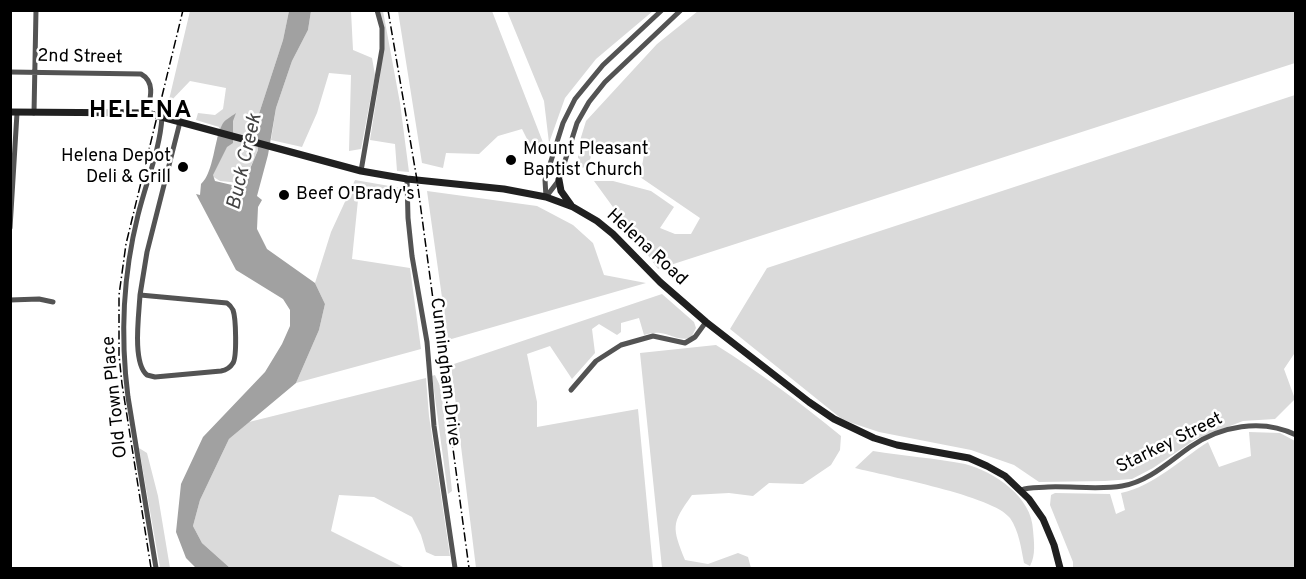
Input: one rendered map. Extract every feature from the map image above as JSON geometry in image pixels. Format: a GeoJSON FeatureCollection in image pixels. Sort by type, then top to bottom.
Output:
{"type":"FeatureCollection","features":[{"type":"Feature","properties":{"kind":"main road","name":"Helena Road"},"geometry":{"type":"LineString","coordinates":[[14,113],[147,113],[361,171],[407,179],[504,189],[546,197],[573,207],[597,221],[613,234],[666,288],[706,322],[809,402],[844,425],[883,441],[959,455],[979,462],[1005,476],[1036,507],[1054,545],[1060,568]]}},
{"type":"Feature","properties":{"kind":"main road"},"geometry":{"type":"LineString","coordinates":[[559,180],[561,191],[573,207]]}},
{"type":"Feature","properties":{"kind":"street"},"geometry":{"type":"LineString","coordinates":[[34,113],[36,10]]}},
{"type":"Feature","properties":{"kind":"street"},"geometry":{"type":"LineString","coordinates":[[361,171],[382,49],[382,28],[377,10]]}},
{"type":"Feature","properties":{"kind":"street"},"geometry":{"type":"LineString","coordinates":[[546,197],[545,180],[562,123],[574,99],[603,66],[662,10]]}},
{"type":"Feature","properties":{"kind":"street"},"geometry":{"type":"LineString","coordinates":[[546,197],[559,180],[572,135],[588,102],[605,82],[681,10]]}},
{"type":"Feature","properties":{"kind":"street","name":"2nd Street"},"geometry":{"type":"LineString","coordinates":[[10,72],[138,74],[148,78],[151,90],[147,113]]}},
{"type":"Feature","properties":{"kind":"street"},"geometry":{"type":"LineString","coordinates":[[10,228],[14,113]]}},
{"type":"Feature","properties":{"kind":"street","name":"Old Town Place"},"geometry":{"type":"LineString","coordinates":[[156,568],[127,388],[123,325],[128,261],[162,117]]}},
{"type":"Feature","properties":{"kind":"street"},"geometry":{"type":"LineString","coordinates":[[140,295],[227,303],[235,316],[233,363],[228,369],[221,371],[155,377],[147,375],[140,365],[138,319],[140,295],[147,252],[180,122]]}},
{"type":"Feature","properties":{"kind":"street","name":"Cunningham Drive"},"geometry":{"type":"LineString","coordinates":[[407,179],[412,256],[427,342],[434,426],[455,568]]}},
{"type":"Feature","properties":{"kind":"street"},"geometry":{"type":"LineString","coordinates":[[10,300],[39,298],[53,302]]}},
{"type":"Feature","properties":{"kind":"street"},"geometry":{"type":"LineString","coordinates":[[571,390],[596,361],[621,345],[653,336],[685,343],[695,337],[706,322]]}},
{"type":"Feature","properties":{"kind":"street","name":"Starkey Street"},"geometry":{"type":"LineString","coordinates":[[1021,490],[1070,486],[1111,487],[1131,484],[1167,464],[1197,443],[1232,428],[1270,426],[1296,435]]}},
{"type":"Feature","properties":{"kind":"shaded area"},"geometry":{"type":"Polygon","coordinates":[[[190,11],[289,11],[283,40],[255,126],[258,150],[247,175],[240,183],[220,181],[212,176],[219,127],[196,120],[198,113],[215,115],[223,109],[226,88],[190,81],[168,104],[190,11]]]}},
{"type":"Feature","properties":{"kind":"shaded area"},"geometry":{"type":"Polygon","coordinates":[[[289,11],[311,11],[308,30],[292,61],[276,108],[268,155],[257,196],[262,200],[258,207],[257,229],[267,249],[315,283],[325,304],[319,330],[296,383],[229,439],[200,500],[193,526],[202,543],[230,568],[196,568],[186,558],[176,532],[181,484],[203,437],[265,372],[290,326],[290,310],[283,299],[236,270],[196,194],[200,195],[201,184],[209,172],[222,125],[236,113],[233,121],[233,143],[227,147],[213,175],[215,181],[232,185],[244,183],[258,150],[255,126],[283,40],[289,11]]]}},
{"type":"Feature","properties":{"kind":"shaded area"},"geometry":{"type":"Polygon","coordinates":[[[311,11],[351,11],[353,50],[372,58],[375,75],[361,149],[349,151],[351,75],[329,73],[317,113],[302,147],[271,140],[276,108],[292,61],[308,30],[311,11]]]}},
{"type":"Feature","properties":{"kind":"shaded area"},"geometry":{"type":"Polygon","coordinates":[[[379,11],[383,11],[400,103],[409,172],[397,171],[395,144],[370,140],[384,35],[379,11]]]}},
{"type":"Feature","properties":{"kind":"shaded area"},"geometry":{"type":"Polygon","coordinates":[[[398,11],[492,11],[544,145],[531,147],[522,129],[498,136],[479,154],[446,153],[443,168],[422,163],[398,11]]]}},
{"type":"Feature","properties":{"kind":"shaded area"},"geometry":{"type":"Polygon","coordinates":[[[507,11],[653,11],[596,59],[565,98],[549,143],[544,101],[507,11]]]}},
{"type":"Feature","properties":{"kind":"shaded area"},"geometry":{"type":"Polygon","coordinates":[[[698,11],[1295,11],[1295,63],[658,269],[594,181],[613,181],[651,191],[674,207],[660,228],[675,234],[691,234],[700,218],[640,177],[644,155],[594,144],[588,168],[578,167],[578,147],[586,121],[657,44],[698,11]]]}},
{"type":"Feature","properties":{"kind":"shaded area"},"geometry":{"type":"Polygon","coordinates":[[[1295,95],[1296,351],[1284,369],[1295,399],[1275,419],[1243,421],[1196,439],[1153,468],[1132,479],[1039,482],[1014,465],[971,450],[879,432],[843,420],[730,329],[767,268],[1295,95]]]}},
{"type":"Feature","properties":{"kind":"shaded area"},"geometry":{"type":"Polygon","coordinates":[[[355,180],[401,188],[401,198],[359,190],[352,259],[410,268],[421,349],[296,383],[319,330],[325,304],[315,283],[331,232],[355,180]]]}},
{"type":"Feature","properties":{"kind":"shaded area"},"geometry":{"type":"Polygon","coordinates":[[[427,191],[537,206],[573,225],[593,243],[604,275],[646,283],[448,340],[427,191]]]}},
{"type":"Feature","properties":{"kind":"shaded area"},"geometry":{"type":"Polygon","coordinates":[[[662,294],[694,322],[696,328],[691,338],[682,339],[658,333],[644,335],[639,318],[621,323],[621,332],[617,335],[599,324],[592,329],[595,353],[572,379],[550,346],[527,354],[537,402],[537,427],[638,409],[653,568],[476,568],[451,365],[662,294]]]}},
{"type":"Feature","properties":{"kind":"shaded area"},"geometry":{"type":"Polygon","coordinates":[[[716,345],[780,388],[841,436],[840,450],[831,465],[803,484],[769,483],[753,496],[729,493],[692,495],[680,513],[676,526],[685,560],[708,564],[738,553],[748,557],[751,568],[662,568],[640,353],[716,345]]]}},
{"type":"Feature","properties":{"kind":"shaded area"},"geometry":{"type":"Polygon","coordinates":[[[435,375],[441,388],[452,491],[448,494],[432,376],[435,375]]]}},
{"type":"Feature","properties":{"kind":"shaded area"},"geometry":{"type":"Polygon","coordinates":[[[426,378],[429,416],[450,556],[435,556],[426,552],[412,517],[374,497],[339,495],[331,531],[405,568],[230,568],[202,543],[193,526],[200,500],[229,439],[249,422],[426,378]]]}},
{"type":"Feature","properties":{"kind":"shaded area"},"geometry":{"type":"Polygon","coordinates":[[[1249,432],[1280,433],[1295,441],[1295,568],[1073,568],[1073,562],[1050,505],[1051,495],[1055,493],[1110,494],[1116,514],[1125,510],[1121,493],[1156,478],[1208,442],[1219,467],[1251,456],[1249,432]]]}},
{"type":"Feature","properties":{"kind":"shaded area"},"geometry":{"type":"Polygon","coordinates":[[[139,448],[147,453],[158,496],[170,568],[160,568],[139,448]]]}},
{"type":"Feature","properties":{"kind":"shaded area"},"geometry":{"type":"Polygon","coordinates":[[[873,451],[965,464],[988,473],[1010,488],[1026,507],[1031,518],[1034,548],[1030,566],[1024,563],[1016,528],[1010,518],[1000,510],[962,495],[855,468],[873,451]]]}},
{"type":"Feature","properties":{"kind":"railway"},"geometry":{"type":"LineString","coordinates":[[151,568],[122,384],[119,355],[119,295],[126,244],[183,10]]}},
{"type":"Feature","properties":{"kind":"railway"},"geometry":{"type":"LineString","coordinates":[[388,10],[417,180],[469,568]]}},
{"type":"Feature","properties":{"kind":"place","name":"Mount Pleasant Baptist Church"},"geometry":{"type":"Point","coordinates":[511,160]}},
{"type":"Feature","properties":{"kind":"place","name":"Helena Depot Deli & Grill"},"geometry":{"type":"Point","coordinates":[183,167]}},
{"type":"Feature","properties":{"kind":"place","name":"Beef O'Brady's"},"geometry":{"type":"Point","coordinates":[284,195]}},
{"type":"Feature","properties":{"kind":"district","name":"HELENA"},"geometry":{"type":"Point","coordinates":[141,112]}},
{"type":"Feature","properties":{"kind":"water label","name":"Buck Creek"},"geometry":{"type":"Point","coordinates":[246,162]}}]}
